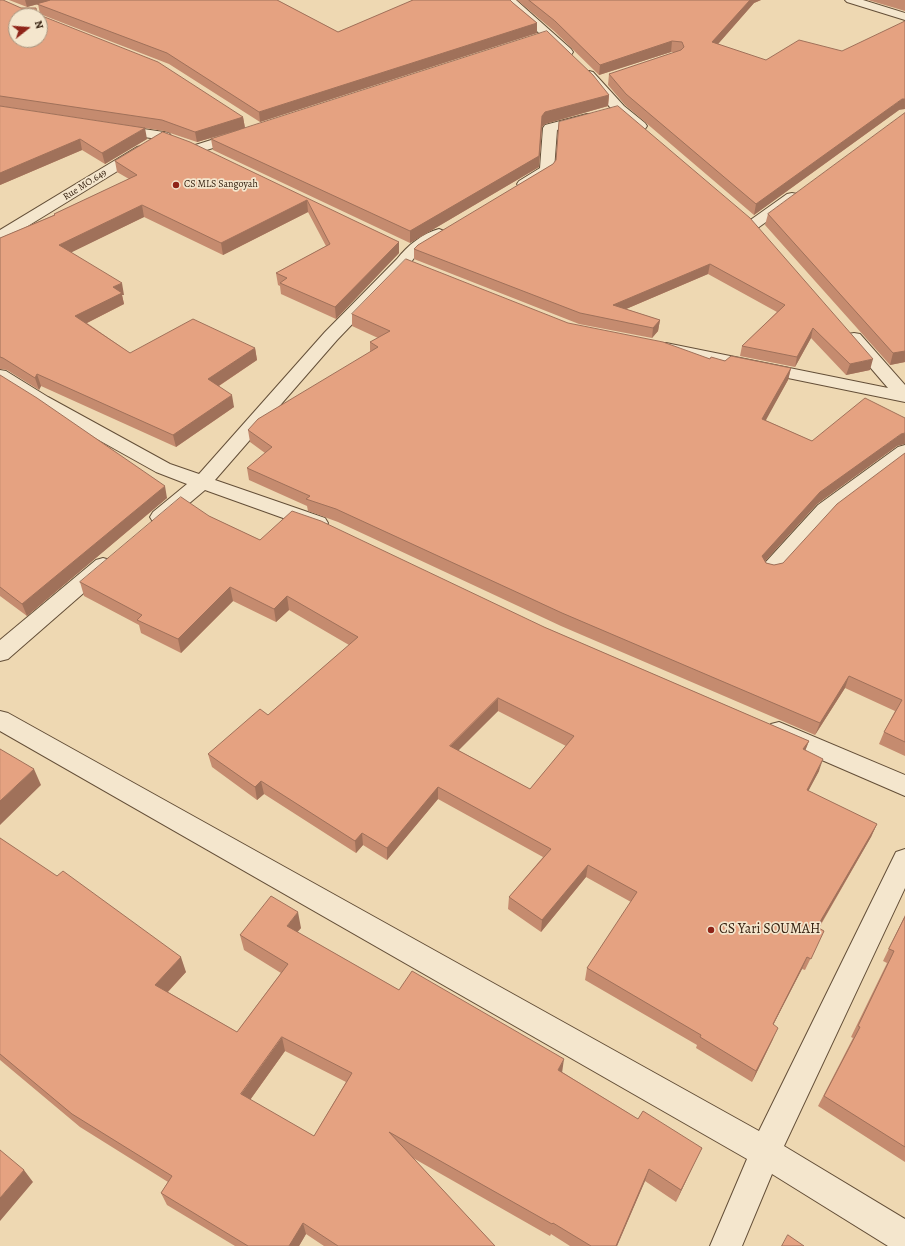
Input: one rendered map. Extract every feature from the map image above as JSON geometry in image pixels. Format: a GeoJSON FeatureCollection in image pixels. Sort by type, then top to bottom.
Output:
{"type":"FeatureCollection","features":[{"type":"Feature","properties":{"kind":"street"},"geometry":{"type":"LineString","coordinates":[[851,0],[905,17]]}},
{"type":"Feature","properties":{"kind":"street"},"geometry":{"type":"LineString","coordinates":[[513,3],[549,35],[597,82],[619,108],[649,134]]}},
{"type":"Feature","properties":{"kind":"street"},"geometry":{"type":"LineString","coordinates":[[534,40],[549,35]]}},
{"type":"Feature","properties":{"kind":"street"},"geometry":{"type":"LineString","coordinates":[[597,82],[611,78]]}},
{"type":"Feature","properties":{"kind":"street"},"geometry":{"type":"LineString","coordinates":[[506,194],[547,170],[550,128],[619,108]]}},
{"type":"Feature","properties":{"kind":"street"},"geometry":{"type":"LineString","coordinates":[[102,126],[179,142],[218,159]]}},
{"type":"Feature","properties":{"kind":"street"},"geometry":{"type":"LineString","coordinates":[[179,142],[251,131]]}},
{"type":"Feature","properties":{"kind":"street","name":"Rue MO.649"},"geometry":{"type":"LineString","coordinates":[[0,237],[179,142]]}},
{"type":"Feature","properties":{"kind":"street"},"geometry":{"type":"LineString","coordinates":[[754,224],[804,188]]}},
{"type":"Feature","properties":{"kind":"street"},"geometry":{"type":"LineString","coordinates":[[742,214],[754,224],[764,236]]}},
{"type":"Feature","properties":{"kind":"street"},"geometry":{"type":"LineString","coordinates":[[149,526],[202,481],[331,336],[407,256],[452,227]]}},
{"type":"Feature","properties":{"kind":"street"},"geometry":{"type":"LineString","coordinates":[[842,325],[905,396]]}},
{"type":"Feature","properties":{"kind":"street"},"geometry":{"type":"LineString","coordinates":[[651,345],[905,396]]}},
{"type":"Feature","properties":{"kind":"street"},"geometry":{"type":"LineString","coordinates":[[0,375],[42,401],[162,468],[202,481],[337,531]]}},
{"type":"Feature","properties":{"kind":"street"},"geometry":{"type":"LineString","coordinates":[[771,569],[825,510],[905,451]]}},
{"type":"Feature","properties":{"kind":"street"},"geometry":{"type":"LineString","coordinates":[[0,653],[113,557]]}},
{"type":"Feature","properties":{"kind":"street"},"geometry":{"type":"LineString","coordinates":[[0,720],[765,1152],[905,1238]]}},
{"type":"Feature","properties":{"kind":"street"},"geometry":{"type":"LineString","coordinates":[[761,723],[905,786]]}},
{"type":"Feature","properties":{"kind":"street"},"geometry":{"type":"LineString","coordinates":[[726,1246],[765,1152],[905,860]]}},
{"type":"Feature","properties":{"kind":"building"},"geometry":{"type":"Polygon","coordinates":[[[0,0],[21,8],[8,8],[8,48],[48,48],[48,18],[158,62],[243,117],[195,132],[162,120],[0,96],[0,0]]]}},
{"type":"Feature","properties":{"kind":"building"},"geometry":{"type":"Polygon","coordinates":[[[51,0],[277,0],[338,32],[413,0],[510,0],[537,23],[259,112],[167,53],[37,4],[51,0]]]}},
{"type":"Feature","properties":{"kind":"building"},"geometry":{"type":"Polygon","coordinates":[[[529,0],[750,0],[712,42],[766,60],[799,40],[842,51],[905,21],[905,99],[902,99],[756,204],[626,94],[609,74],[681,50],[684,47],[682,42],[672,41],[600,65],[555,21],[529,0]]]}},
{"type":"Feature","properties":{"kind":"building"},"geometry":{"type":"Polygon","coordinates":[[[547,31],[593,75],[609,95],[545,112],[542,116],[539,156],[410,231],[211,139],[547,31]]]}},
{"type":"Feature","properties":{"kind":"building"},"geometry":{"type":"Polygon","coordinates":[[[0,106],[145,128],[102,153],[80,139],[0,173],[0,106]]]}},
{"type":"Feature","properties":{"kind":"building"},"geometry":{"type":"Polygon","coordinates":[[[618,106],[750,218],[873,359],[850,364],[813,328],[797,357],[742,346],[785,305],[710,264],[613,305],[660,320],[653,328],[580,313],[414,249],[418,245],[553,164],[556,160],[559,122],[618,106]]]}},
{"type":"Feature","properties":{"kind":"building"},"geometry":{"type":"Polygon","coordinates":[[[905,113],[905,351],[893,353],[768,214],[905,113]]]}},
{"type":"Feature","properties":{"kind":"building"},"geometry":{"type":"Polygon","coordinates":[[[163,132],[190,142],[399,242],[335,307],[280,283],[287,278],[276,273],[330,244],[307,200],[221,243],[142,205],[59,245],[122,283],[113,287],[122,293],[75,316],[130,353],[193,319],[255,348],[208,379],[232,395],[173,435],[37,374],[35,378],[0,357],[0,238],[55,215],[54,214],[137,175],[115,161],[163,132]]]}},
{"type":"Feature","properties":{"kind":"building"},"geometry":{"type":"Polygon","coordinates":[[[406,259],[568,323],[663,342],[710,359],[711,357],[725,361],[731,356],[791,368],[762,419],[812,441],[865,398],[905,418],[905,433],[901,434],[820,492],[762,556],[766,563],[774,565],[783,563],[837,504],[905,453],[905,742],[884,732],[902,700],[849,676],[820,723],[562,613],[336,509],[306,499],[310,496],[247,468],[272,447],[248,430],[258,419],[378,347],[370,342],[390,331],[352,314],[406,259]]]}},
{"type":"Feature","properties":{"kind":"building"},"geometry":{"type":"Polygon","coordinates":[[[0,375],[37,398],[165,486],[22,604],[0,587],[0,375]]]}},
{"type":"Feature","properties":{"kind":"building"},"geometry":{"type":"Polygon","coordinates":[[[181,497],[209,516],[260,540],[292,511],[321,521],[544,627],[809,741],[803,749],[823,759],[807,790],[877,824],[817,927],[824,931],[811,959],[807,957],[773,1024],[778,1028],[756,1071],[700,1037],[701,1035],[587,968],[637,892],[588,865],[542,920],[509,897],[551,849],[438,787],[387,848],[362,833],[355,841],[261,781],[255,787],[208,754],[260,709],[268,715],[358,637],[287,596],[274,609],[230,587],[178,639],[137,620],[142,615],[80,582],[181,497]],[[498,698],[450,746],[530,789],[574,736],[498,698]]]}},
{"type":"Feature","properties":{"kind":"building"},"geometry":{"type":"Polygon","coordinates":[[[0,749],[34,769],[0,801],[0,749]]]}},
{"type":"Feature","properties":{"kind":"building"},"geometry":{"type":"Polygon","coordinates":[[[0,838],[57,876],[63,871],[181,957],[155,985],[237,1032],[288,964],[240,935],[271,896],[298,912],[287,926],[399,990],[412,971],[564,1059],[558,1070],[638,1119],[643,1111],[702,1148],[681,1190],[649,1169],[616,1246],[591,1246],[553,1223],[552,1224],[389,1132],[495,1246],[338,1246],[303,1223],[289,1246],[248,1246],[161,1193],[172,1176],[72,1114],[0,1054],[0,838]],[[282,1037],[241,1094],[314,1136],[352,1073],[282,1037]]]}},
{"type":"Feature","properties":{"kind":"building"},"geometry":{"type":"Polygon","coordinates":[[[905,917],[905,1147],[824,1096],[860,1027],[858,1026],[894,951],[889,949],[905,917]]]}},
{"type":"Feature","properties":{"kind":"building"},"geometry":{"type":"Polygon","coordinates":[[[0,1150],[24,1170],[0,1198],[0,1150]]]}},
{"type":"Feature","properties":{"kind":"building"},"geometry":{"type":"Polygon","coordinates":[[[788,1235],[804,1246],[782,1246],[788,1235]]]}},
{"type":"Feature","properties":{"kind":"place","name":"CS MLS Sangoyah"},"geometry":{"type":"Point","coordinates":[176,185]}},
{"type":"Feature","properties":{"kind":"place","name":"CS Yari SOUMAH"},"geometry":{"type":"Point","coordinates":[711,930]}}]}
